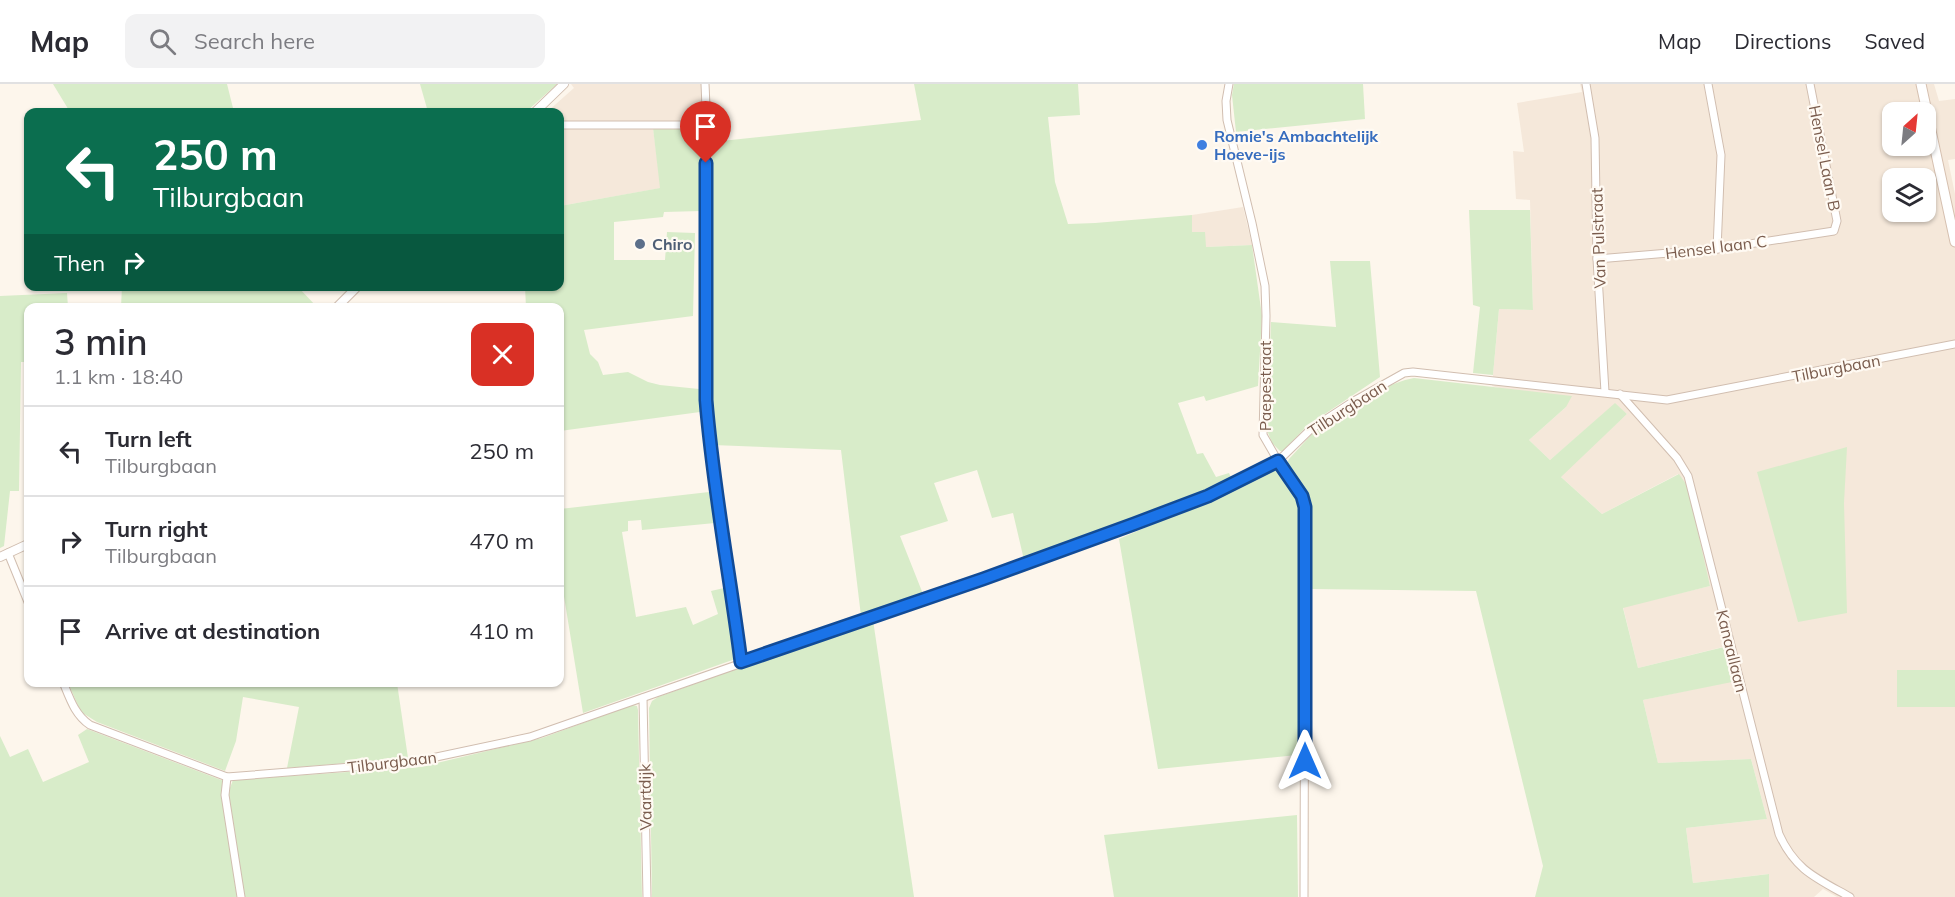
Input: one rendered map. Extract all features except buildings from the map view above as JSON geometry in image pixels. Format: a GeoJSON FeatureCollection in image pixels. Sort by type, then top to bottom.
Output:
{"type":"FeatureCollection","features":[{"type":"Feature","properties":{"kind":"main road"},"geometry":{"type":"LineString","coordinates":[[1921,84],[1955,242]]}},
{"type":"Feature","properties":{"kind":"street"},"geometry":{"type":"LineString","coordinates":[[539,108],[564,84]]}},
{"type":"Feature","properties":{"kind":"street"},"geometry":{"type":"LineString","coordinates":[[705,84],[707,125],[705,308],[708,434],[741,662]]}},
{"type":"Feature","properties":{"kind":"street","name":"Paepestraat"},"geometry":{"type":"LineString","coordinates":[[1229,84],[1226,101],[1227,120],[1265,286],[1263,435],[1302,496],[1305,507],[1304,897]]}},
{"type":"Feature","properties":{"kind":"street","name":"Van Pulstraat"},"geometry":{"type":"LineString","coordinates":[[1586,84],[1595,138],[1597,259],[1605,392]]}},
{"type":"Feature","properties":{"kind":"street"},"geometry":{"type":"LineString","coordinates":[[1708,84],[1721,155],[1717,249]]}},
{"type":"Feature","properties":{"kind":"street","name":"Hensel Laan B"},"geometry":{"type":"LineString","coordinates":[[1810,84],[1837,221],[1834,231]]}},
{"type":"Feature","properties":{"kind":"street"},"geometry":{"type":"LineString","coordinates":[[564,125],[707,125]]}},
{"type":"Feature","properties":{"kind":"street","name":"Hensel laan C"},"geometry":{"type":"LineString","coordinates":[[1597,259],[1717,249],[1834,231]]}},
{"type":"Feature","properties":{"kind":"street"},"geometry":{"type":"LineString","coordinates":[[341,303],[353,291]]}},
{"type":"Feature","properties":{"kind":"street","name":"Tilburgbaan"},"geometry":{"type":"LineString","coordinates":[[65,687],[76,713],[80,719],[90,725],[227,777],[413,762],[530,737],[983,579],[1208,496],[1278,461],[1311,429],[1378,386],[1404,373],[1413,372],[1667,400],[1955,344]]}},
{"type":"Feature","properties":{"kind":"street","name":"Kanaallaan"},"geometry":{"type":"LineString","coordinates":[[1620,394],[1677,458],[1688,476],[1760,767],[1782,842],[1793,860],[1804,870],[1850,897]]}},
{"type":"Feature","properties":{"kind":"street"},"geometry":{"type":"LineString","coordinates":[[24,546],[4,555],[24,594]]}},
{"type":"Feature","properties":{"kind":"street","name":"Vaartdijk"},"geometry":{"type":"LineString","coordinates":[[643,698],[647,897]]}},
{"type":"Feature","properties":{"kind":"street"},"geometry":{"type":"LineString","coordinates":[[227,777],[225,795],[241,897]]}},
{"type":"Feature","properties":{"kind":"shaded area"},"geometry":{"type":"Polygon","coordinates":[[[571,84],[709,84],[713,132],[653,128],[661,188],[564,205],[564,108],[552,108],[574,88],[571,84]]]}},
{"type":"Feature","properties":{"kind":"shaded area"},"geometry":{"type":"Polygon","coordinates":[[[1580,84],[1934,84],[1939,101],[1955,99],[1955,159],[1948,160],[1955,194],[1955,897],[1837,897],[1823,889],[1814,897],[1769,897],[1768,874],[1693,883],[1686,828],[1767,819],[1751,759],[1658,763],[1643,700],[1732,681],[1723,647],[1638,668],[1623,607],[1710,586],[1678,474],[1602,514],[1560,476],[1627,414],[1615,404],[1550,460],[1529,440],[1566,407],[1492,386],[1499,309],[1533,310],[1530,200],[1516,199],[1513,151],[1524,152],[1517,103],[1582,92],[1580,84]]]}},
{"type":"Feature","properties":{"kind":"shaded area"},"geometry":{"type":"Polygon","coordinates":[[[1243,207],[1252,245],[1206,247],[1192,232],[1192,215],[1243,207]]]}},
{"type":"Feature","properties":{"kind":"green space"},"geometry":{"type":"Polygon","coordinates":[[[53,84],[227,84],[233,108],[68,108],[53,84]]]}},
{"type":"Feature","properties":{"kind":"green space"},"geometry":{"type":"Polygon","coordinates":[[[420,84],[557,84],[530,108],[427,108],[420,84]]]}},
{"type":"Feature","properties":{"kind":"green space"},"geometry":{"type":"Polygon","coordinates":[[[914,84],[1078,84],[1080,115],[1048,117],[1055,182],[1068,224],[1192,215],[1192,232],[1205,232],[1206,247],[1252,245],[1262,316],[1258,386],[1206,401],[1204,396],[1178,403],[1197,454],[1203,453],[1216,477],[1229,473],[1232,480],[1154,512],[1024,560],[1013,513],[992,518],[977,470],[934,483],[948,521],[900,536],[923,594],[861,616],[841,450],[713,445],[708,412],[712,142],[921,120],[914,84]]]}},
{"type":"Feature","properties":{"kind":"green space"},"geometry":{"type":"Polygon","coordinates":[[[1234,84],[1363,84],[1365,119],[1236,132],[1232,95],[1234,84]]]}},
{"type":"Feature","properties":{"kind":"green space"},"geometry":{"type":"Polygon","coordinates":[[[653,128],[702,128],[705,132],[701,211],[664,212],[663,217],[614,222],[614,260],[665,260],[667,232],[695,233],[693,316],[584,330],[590,354],[598,362],[603,375],[628,372],[660,385],[699,389],[700,412],[564,430],[564,303],[526,303],[525,291],[564,291],[564,205],[660,188],[653,128]]]}},
{"type":"Feature","properties":{"kind":"green space"},"geometry":{"type":"Polygon","coordinates":[[[1469,210],[1530,210],[1533,310],[1499,309],[1493,375],[1473,373],[1480,307],[1473,305],[1469,210]]]}},
{"type":"Feature","properties":{"kind":"green space"},"geometry":{"type":"Polygon","coordinates":[[[1330,261],[1370,261],[1380,377],[1307,426],[1283,451],[1280,451],[1272,443],[1267,430],[1271,322],[1336,327],[1330,261]]]}},
{"type":"Feature","properties":{"kind":"green space"},"geometry":{"type":"Polygon","coordinates":[[[122,291],[302,291],[313,303],[121,303],[122,291]]]}},
{"type":"Feature","properties":{"kind":"green space"},"geometry":{"type":"Polygon","coordinates":[[[67,293],[68,303],[24,303],[19,491],[10,491],[4,546],[0,548],[0,296],[67,293]]]}},
{"type":"Feature","properties":{"kind":"green space"},"geometry":{"type":"Polygon","coordinates":[[[1414,378],[1572,396],[1566,407],[1529,440],[1550,460],[1615,403],[1627,414],[1561,477],[1602,514],[1679,474],[1688,487],[1710,586],[1623,608],[1638,668],[1724,647],[1732,682],[1643,700],[1658,763],[1751,759],[1767,819],[1686,828],[1693,883],[1769,874],[1769,897],[1535,897],[1543,866],[1476,591],[1312,589],[1310,497],[1286,466],[1289,459],[1312,434],[1388,386],[1414,378]]]}},
{"type":"Feature","properties":{"kind":"green space"},"geometry":{"type":"Polygon","coordinates":[[[1847,447],[1844,503],[1847,613],[1798,622],[1757,472],[1847,447]]]}},
{"type":"Feature","properties":{"kind":"green space"},"geometry":{"type":"Polygon","coordinates":[[[1278,467],[1298,496],[1302,512],[1301,657],[1297,755],[1158,769],[1119,539],[1225,493],[1278,467]]]}},
{"type":"Feature","properties":{"kind":"green space"},"geometry":{"type":"Polygon","coordinates":[[[709,492],[715,523],[642,530],[641,520],[628,521],[628,531],[622,532],[636,617],[686,607],[693,625],[718,614],[711,591],[724,588],[727,591],[738,658],[583,713],[564,597],[564,509],[709,492]]]}},
{"type":"Feature","properties":{"kind":"green space"},"geometry":{"type":"Polygon","coordinates":[[[873,620],[914,897],[652,897],[649,708],[652,701],[873,620]]]}},
{"type":"Feature","properties":{"kind":"green space"},"geometry":{"type":"Polygon","coordinates":[[[1897,670],[1955,670],[1955,707],[1897,707],[1897,670]]]}},
{"type":"Feature","properties":{"kind":"green space"},"geometry":{"type":"Polygon","coordinates":[[[70,687],[398,687],[408,758],[287,768],[299,707],[243,697],[236,741],[225,771],[97,722],[81,712],[70,687]]]}},
{"type":"Feature","properties":{"kind":"green space"},"geometry":{"type":"Polygon","coordinates":[[[632,705],[637,706],[638,710],[642,897],[244,897],[228,793],[233,780],[420,767],[542,738],[632,705]]]}},
{"type":"Feature","properties":{"kind":"green space"},"geometry":{"type":"Polygon","coordinates":[[[87,729],[224,781],[222,794],[237,897],[0,897],[0,736],[10,757],[28,749],[43,782],[89,762],[78,735],[87,729]]]}},
{"type":"Feature","properties":{"kind":"green space"},"geometry":{"type":"Polygon","coordinates":[[[1297,815],[1298,897],[1114,897],[1104,835],[1297,815]]]}},
{"type":"Feature","properties":{"kind":"place","name":"Romie's Ambachtelijk Hoeve-ijs"},"geometry":{"type":"Point","coordinates":[1202,145]}},
{"type":"Feature","properties":{"kind":"place","name":"Chiro"},"geometry":{"type":"Point","coordinates":[640,244]}},
{"type":"Feature","properties":{"kind":"route"},"geometry":{"type":"LineString","coordinates":[[706,163],[705,308],[708,434],[741,662],[983,579],[1134,524],[1208,496],[1278,461],[1302,496],[1305,507],[1305,761]]}}]}
